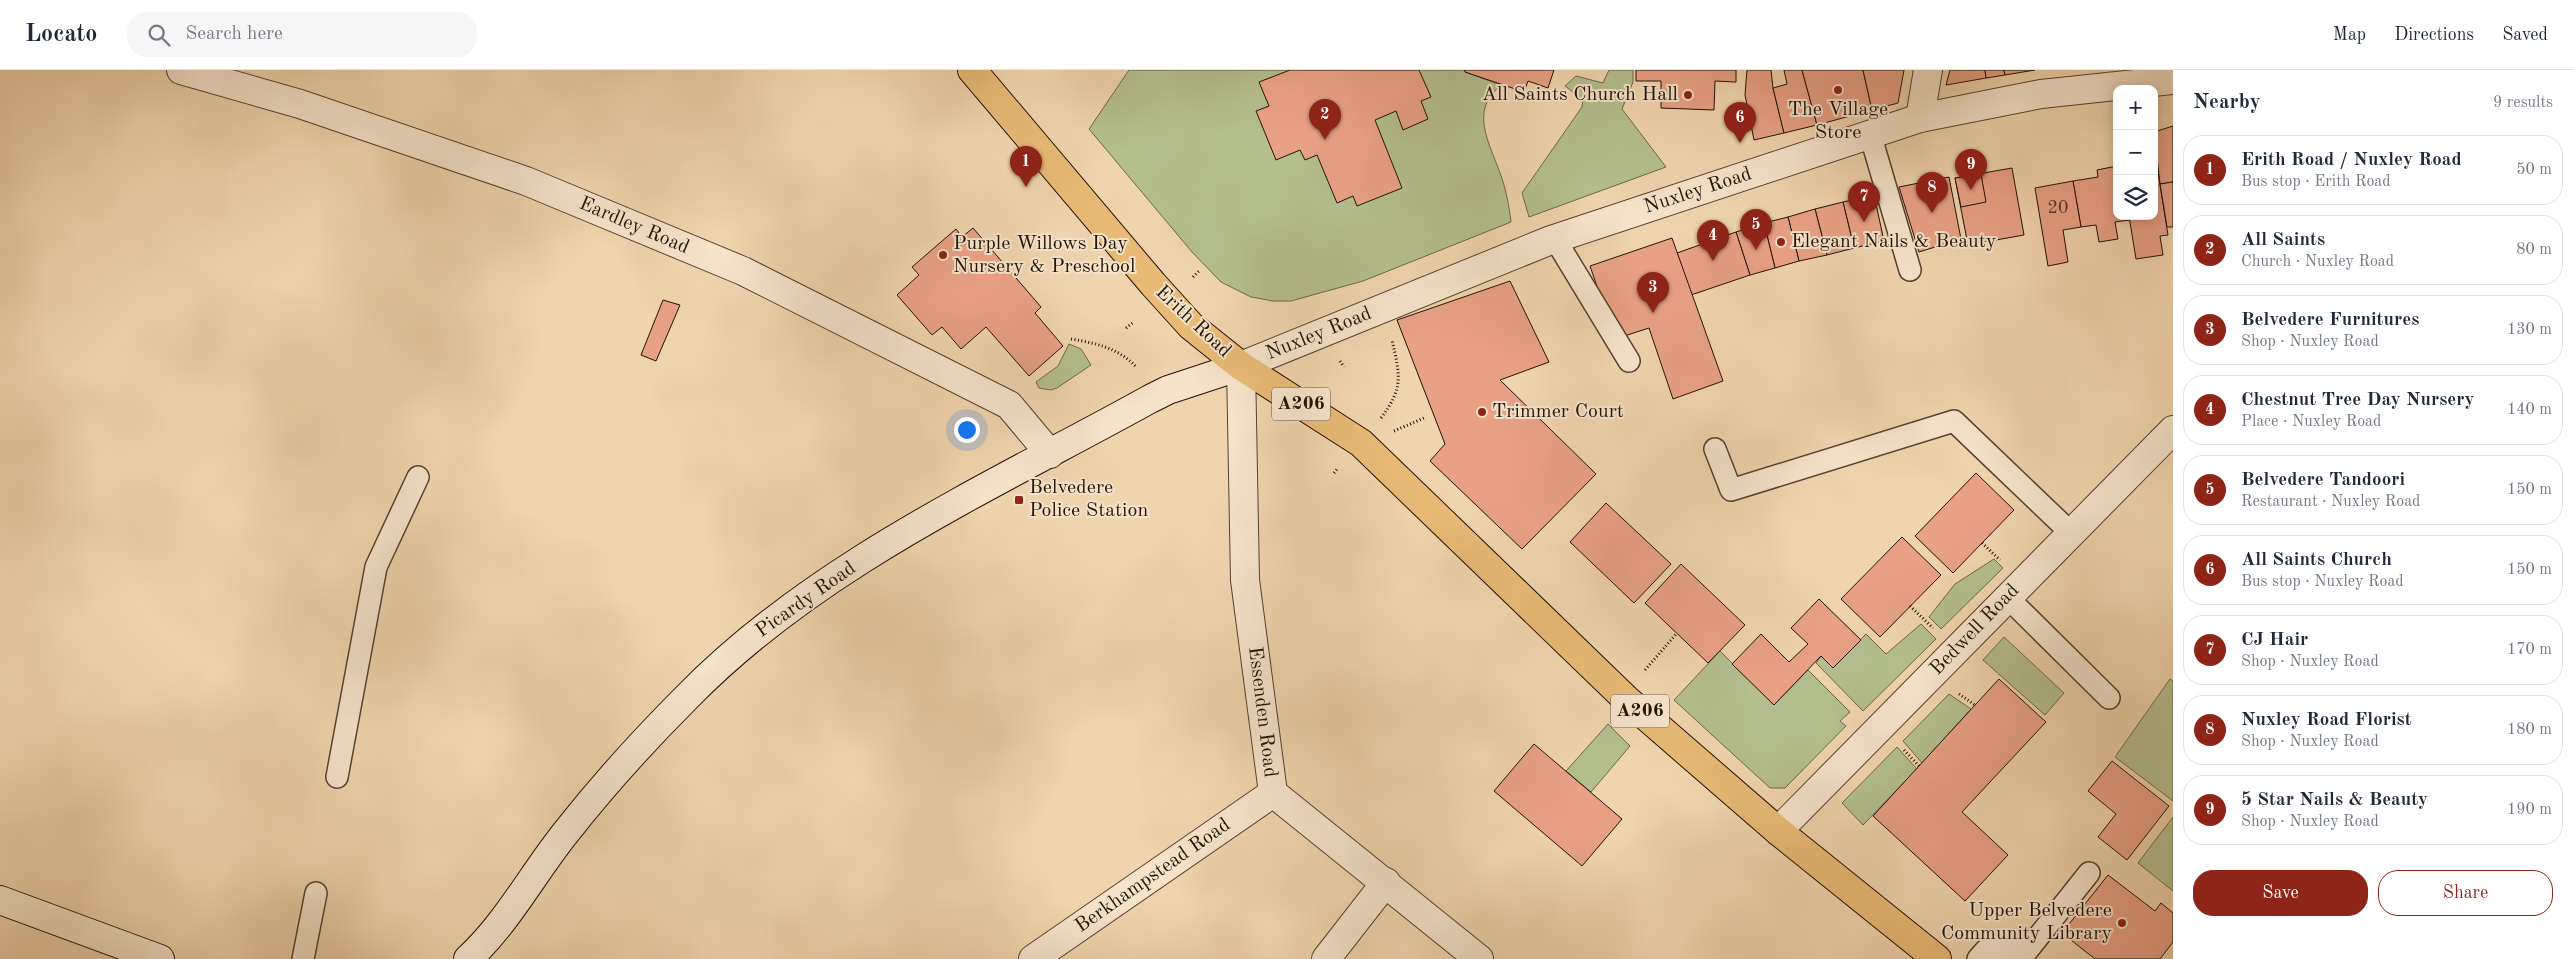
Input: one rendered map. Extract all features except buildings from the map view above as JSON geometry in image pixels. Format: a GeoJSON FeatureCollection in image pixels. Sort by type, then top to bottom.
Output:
{"type":"FeatureCollection","features":[{"type":"Feature","properties":{"kind":"main road","name":"Erith Road"},"geometry":{"type":"LineString","coordinates":[[972,70],[1165,298],[1191,326],[1241,366]]}},
{"type":"Feature","properties":{"kind":"main road","name":"A206"},"geometry":{"type":"LineString","coordinates":[[1241,366],[1361,442],[1626,699],[1778,831],[1937,959]]}},
{"type":"Feature","properties":{"kind":"street","name":"Eardley Road"},"geometry":{"type":"LineString","coordinates":[[181,70],[300,104],[526,181],[743,271],[1009,405],[1050,454]]}},
{"type":"Feature","properties":{"kind":"street"},"geometry":{"type":"LineString","coordinates":[[1920,118],[1928,70]]}},
{"type":"Feature","properties":{"kind":"street","name":"Nuxley Road"},"geometry":{"type":"LineString","coordinates":[[1241,366],[1555,239],[1920,118],[2041,94],[2173,80]]}},
{"type":"Feature","properties":{"kind":"street","name":"Picardy Road"},"geometry":{"type":"LineString","coordinates":[[468,959],[494,931],[567,831],[637,750],[688,695],[742,646],[795,604],[866,557],[938,514],[1168,390],[1241,366]]}},
{"type":"Feature","properties":{"kind":"street","name":"Essenden Road"},"geometry":{"type":"LineString","coordinates":[[1241,366],[1244,580],[1272,793],[1386,882],[1480,959]]}},
{"type":"Feature","properties":{"kind":"street","name":"Bedwell Road"},"geometry":{"type":"LineString","coordinates":[[1778,831],[2173,430]]}},
{"type":"Feature","properties":{"kind":"street","name":"Berkhampstead Road"},"geometry":{"type":"LineString","coordinates":[[1032,959],[1272,793]]}},
{"type":"Feature","properties":{"kind":"street"},"geometry":{"type":"LineString","coordinates":[[1326,959],[1386,882]]}},
{"type":"Feature","properties":{"kind":"street"},"geometry":{"type":"LineString","coordinates":[[0,900],[160,959]]}},
{"type":"Feature","properties":{"kind":"lane"},"geometry":{"type":"LineString","coordinates":[[1870,134],[1910,270]]}},
{"type":"Feature","properties":{"kind":"lane"},"geometry":{"type":"LineString","coordinates":[[1555,239],[1629,361]]}},
{"type":"Feature","properties":{"kind":"lane"},"geometry":{"type":"LineString","coordinates":[[1715,449],[1731,490],[1954,421],[2071,533]]}},
{"type":"Feature","properties":{"kind":"lane"},"geometry":{"type":"LineString","coordinates":[[338,777],[376,567],[418,478]]}},
{"type":"Feature","properties":{"kind":"lane"},"geometry":{"type":"LineString","coordinates":[[2008,597],[2109,698]]}},
{"type":"Feature","properties":{"kind":"lane"},"geometry":{"type":"LineString","coordinates":[[1978,959],[1986,950],[2027,951],[2089,873]]}},
{"type":"Feature","properties":{"kind":"lane"},"geometry":{"type":"LineString","coordinates":[[303,959],[316,893]]}},
{"type":"Feature","properties":{"kind":"path"},"geometry":{"type":"LineString","coordinates":[[1193,277],[1199,271]]}},
{"type":"Feature","properties":{"kind":"path"},"geometry":{"type":"LineString","coordinates":[[1126,328],[1134,322]]}},
{"type":"Feature","properties":{"kind":"path"},"geometry":{"type":"LineString","coordinates":[[1379,422],[1394,401],[1399,386],[1392,338]]}},
{"type":"Feature","properties":{"kind":"path"},"geometry":{"type":"LineString","coordinates":[[1071,340],[1094,343],[1125,356],[1136,367]]}},
{"type":"Feature","properties":{"kind":"path"},"geometry":{"type":"LineString","coordinates":[[1391,432],[1409,422],[1424,418]]}},
{"type":"Feature","properties":{"kind":"path"},"geometry":{"type":"LineString","coordinates":[[1334,473],[1338,468]]}},
{"type":"Feature","properties":{"kind":"path"},"geometry":{"type":"LineString","coordinates":[[1626,699],[1652,659],[1677,633]]}},
{"type":"Feature","properties":{"kind":"green space"},"geometry":{"type":"Polygon","coordinates":[[[1129,70],[1465,70],[1465,72],[1501,85],[1491,95],[1486,105],[1484,127],[1504,185],[1511,222],[1363,281],[1291,301],[1273,301],[1251,297],[1221,282],[1192,252],[1089,129],[1129,70]]]}},
{"type":"Feature","properties":{"kind":"green space"},"geometry":{"type":"Polygon","coordinates":[[[1609,70],[1633,70],[1633,82],[1622,109],[1666,167],[1529,217],[1522,193],[1582,107],[1583,100],[1565,86],[1576,76],[1603,83],[1609,70]]]}},
{"type":"Feature","properties":{"kind":"green space"},"geometry":{"type":"Polygon","coordinates":[[[1069,344],[1081,349],[1091,365],[1057,388],[1051,390],[1039,388],[1036,382],[1058,366],[1069,344]]]}},
{"type":"Feature","properties":{"kind":"green space"},"geometry":{"type":"Polygon","coordinates":[[[1994,559],[2003,568],[1941,629],[1929,617],[1955,584],[1994,559]]]}},
{"type":"Feature","properties":{"kind":"green space"},"geometry":{"type":"Polygon","coordinates":[[[1921,624],[1936,639],[1863,711],[1816,663],[1821,656],[1833,668],[1866,634],[1886,654],[1921,624]]]}},
{"type":"Feature","properties":{"kind":"green space"},"geometry":{"type":"Polygon","coordinates":[[[2004,637],[2064,693],[2045,715],[1983,660],[2004,637]]]}},
{"type":"Feature","properties":{"kind":"green space"},"geometry":{"type":"Polygon","coordinates":[[[1720,651],[1774,705],[1808,670],[1850,712],[1840,721],[1846,726],[1785,788],[1770,788],[1674,700],[1720,651]]]}},
{"type":"Feature","properties":{"kind":"green space"},"geometry":{"type":"Polygon","coordinates":[[[2170,679],[2173,681],[2173,801],[2115,757],[2170,679]]]}},
{"type":"Feature","properties":{"kind":"green space"},"geometry":{"type":"Polygon","coordinates":[[[1949,694],[1971,709],[1922,763],[1903,741],[1949,694]]]}},
{"type":"Feature","properties":{"kind":"green space"},"geometry":{"type":"Polygon","coordinates":[[[1608,724],[1630,746],[1591,792],[1566,771],[1608,724]]]}},
{"type":"Feature","properties":{"kind":"green space"},"geometry":{"type":"Polygon","coordinates":[[[1897,747],[1917,769],[1863,825],[1842,803],[1897,747]]]}},
{"type":"Feature","properties":{"kind":"green space"},"geometry":{"type":"Polygon","coordinates":[[[2173,817],[2173,891],[2138,863],[2173,817]]]}},
{"type":"Feature","properties":{"kind":"place","name":"The Village Store"},"geometry":{"type":"Point","coordinates":[1838,90]}},
{"type":"Feature","properties":{"kind":"place","name":"All Saints Church Hall"},"geometry":{"type":"Point","coordinates":[1688,95]}},
{"type":"Feature","properties":{"kind":"place","name":"All Saints"},"geometry":{"type":"Point","coordinates":[1325,140]}},
{"type":"Feature","properties":{"kind":"place","name":"All Saints Church"},"geometry":{"type":"Point","coordinates":[1740,143]}},
{"type":"Feature","properties":{"kind":"place","name":"Erith Road / Nuxley Road"},"geometry":{"type":"Point","coordinates":[1026,187]}},
{"type":"Feature","properties":{"kind":"place","name":"5 Star Nails & Beauty"},"geometry":{"type":"Point","coordinates":[1971,190]}},
{"type":"Feature","properties":{"kind":"place","name":"Nuxley Road Florist"},"geometry":{"type":"Point","coordinates":[1932,213]}},
{"type":"Feature","properties":{"kind":"place","name":"CJ Hair"},"geometry":{"type":"Point","coordinates":[1864,222]}},
{"type":"Feature","properties":{"kind":"place","name":"Elegant Nails & Beauty"},"geometry":{"type":"Point","coordinates":[1781,242]}},
{"type":"Feature","properties":{"kind":"place","name":"Belvedere Tandoori"},"geometry":{"type":"Point","coordinates":[1756,250]}},
{"type":"Feature","properties":{"kind":"place","name":"Purple Willows Day Nursery & Preschool"},"geometry":{"type":"Point","coordinates":[943,255]}},
{"type":"Feature","properties":{"kind":"place","name":"Chestnut Tree Day Nursery"},"geometry":{"type":"Point","coordinates":[1713,261]}},
{"type":"Feature","properties":{"kind":"place","name":"Belvedere Furnitures"},"geometry":{"type":"Point","coordinates":[1653,313]}},
{"type":"Feature","properties":{"kind":"place","name":"Trimmer Court"},"geometry":{"type":"Point","coordinates":[1482,412]}},
{"type":"Feature","properties":{"kind":"place","name":"Belvedere Police Station"},"geometry":{"type":"Point","coordinates":[1019,500]}},
{"type":"Feature","properties":{"kind":"place","name":"Upper Belvedere Community Library"},"geometry":{"type":"Point","coordinates":[2122,923]}}]}
